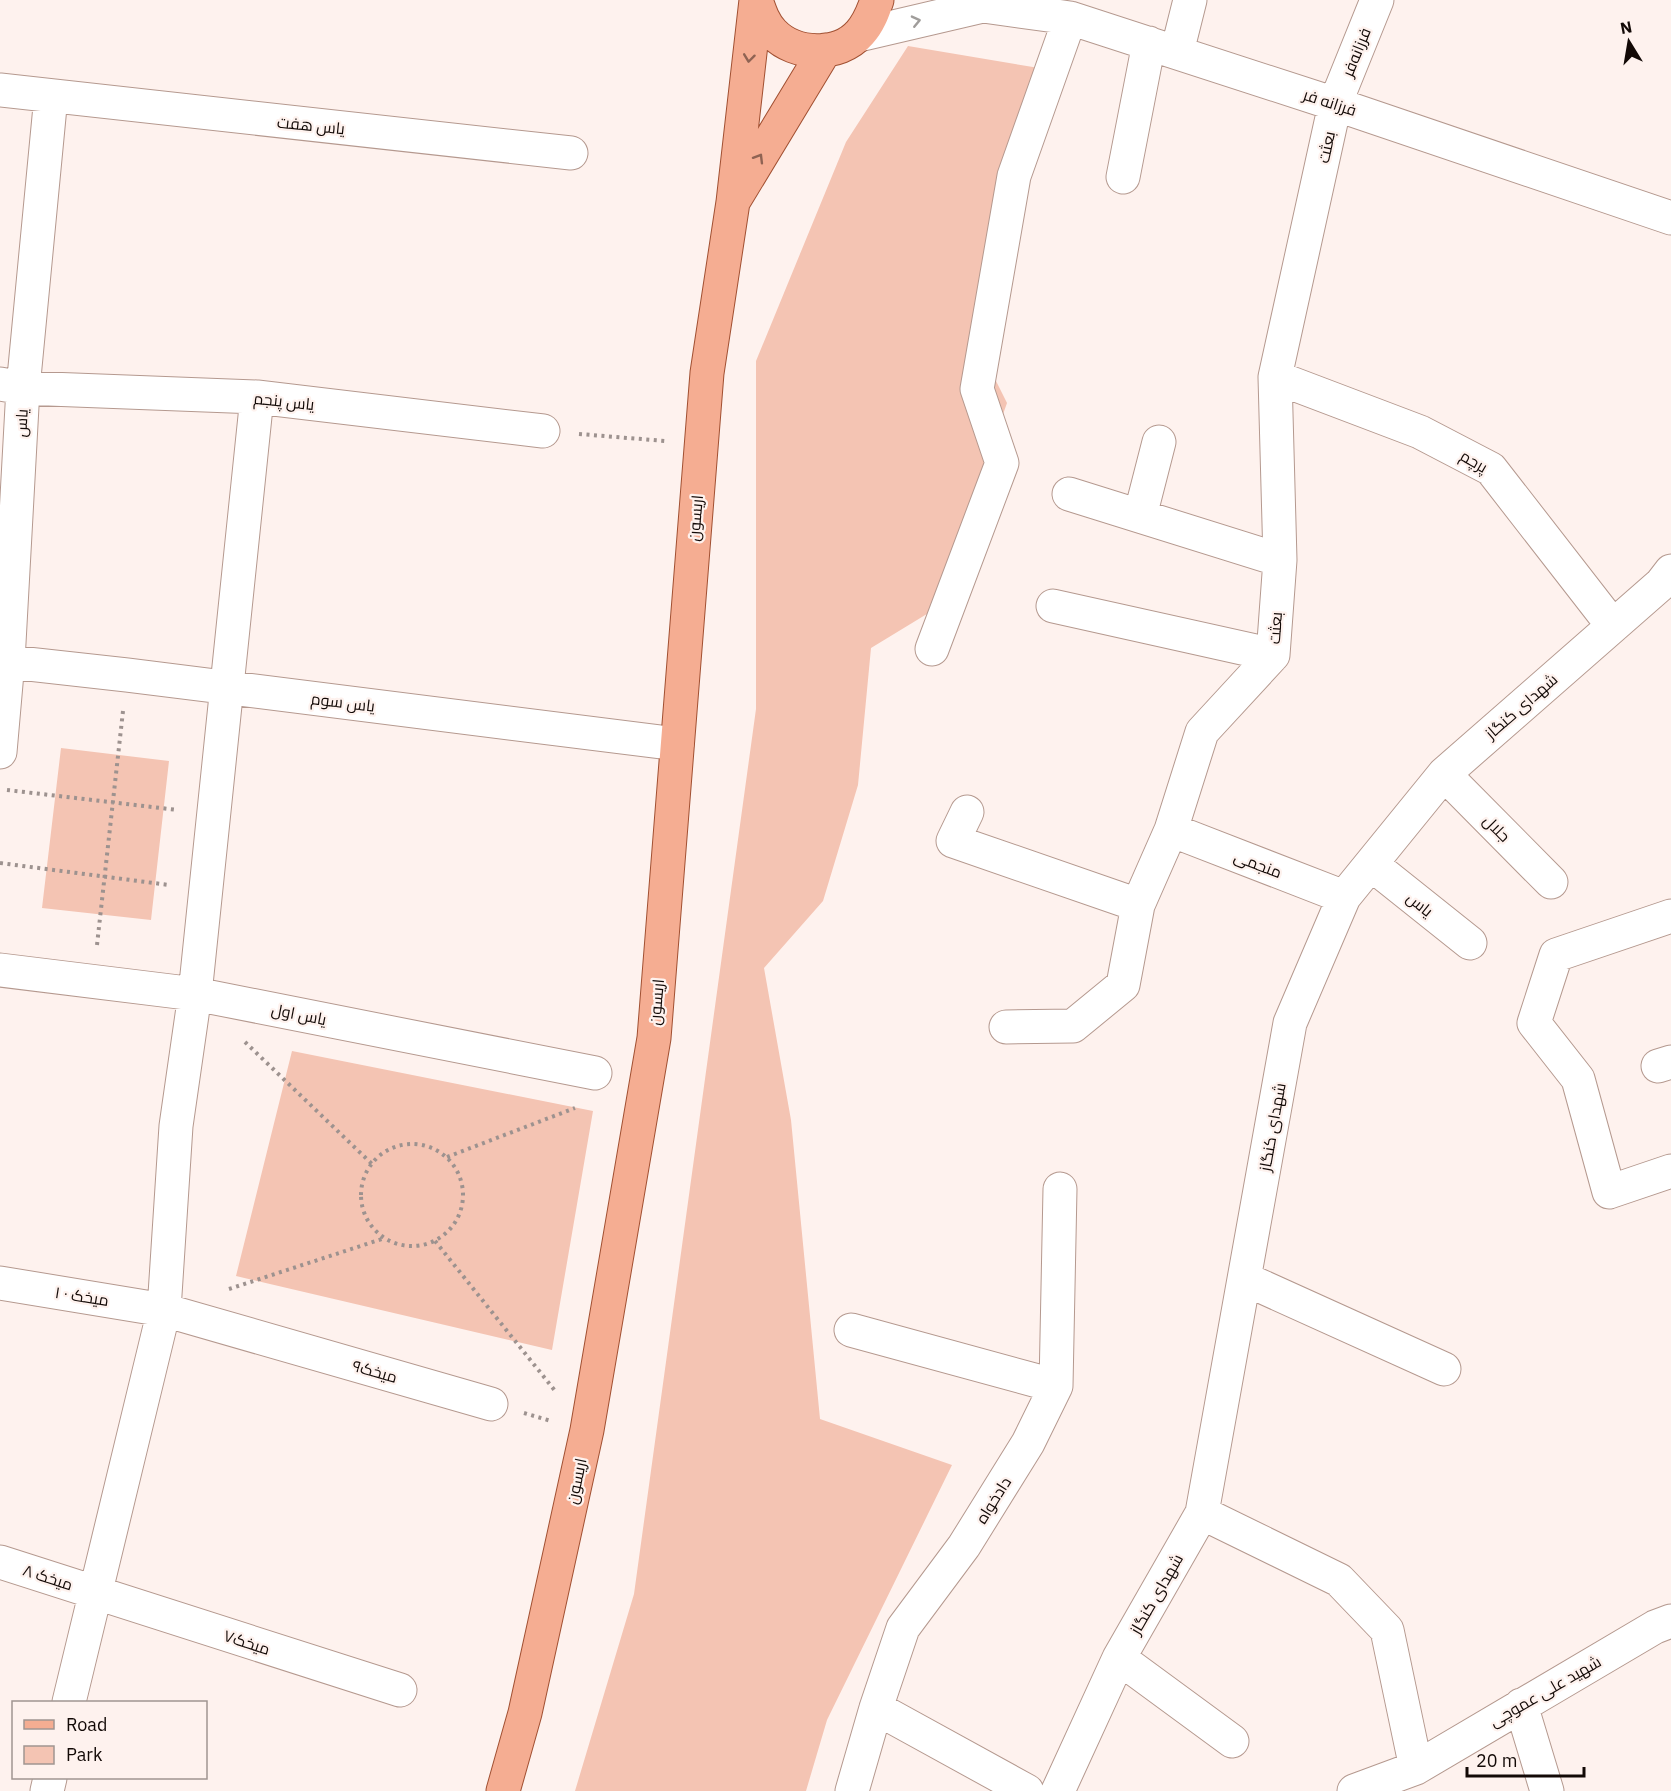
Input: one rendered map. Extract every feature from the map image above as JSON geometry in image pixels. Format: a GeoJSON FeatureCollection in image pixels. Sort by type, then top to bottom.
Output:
{"type":"FeatureCollection","features":[{"type":"Feature","properties":{"kind":"main road"},"geometry":{"type":"LineString","coordinates":[[756,0],[762,17],[773,33],[788,44],[806,50],[825,50],[843,45],[859,34],[870,19],[877,0]]}},
{"type":"Feature","properties":{"kind":"main road","name":"اریسون"},"geometry":{"type":"LineString","coordinates":[[503,1791],[525,1713],[587,1430],[654,1038],[707,373],[733,202],[756,0]]}},
{"type":"Feature","properties":{"kind":"main road"},"geometry":{"type":"LineString","coordinates":[[733,202],[825,50]]}},
{"type":"Feature","properties":{"kind":"street"},"geometry":{"type":"LineString","coordinates":[[1123,177],[1163,48],[1190,0]]}},
{"type":"Feature","properties":{"kind":"street","name":"فرزانه‌فر"},"geometry":{"type":"LineString","coordinates":[[1335,104],[1377,0]]}},
{"type":"Feature","properties":{"kind":"street"},"geometry":{"type":"LineString","coordinates":[[859,34],[976,2]]}},
{"type":"Feature","properties":{"kind":"street","name":"فرزانه فر"},"geometry":{"type":"LineString","coordinates":[[976,2],[1070,18],[1335,104],[1671,218]]}},
{"type":"Feature","properties":{"kind":"street"},"geometry":{"type":"LineString","coordinates":[[932,649],[1002,464],[977,389],[1014,176],[1070,18]]}},
{"type":"Feature","properties":{"kind":"street","name":"یاس هفت"},"geometry":{"type":"LineString","coordinates":[[0,90],[571,153]]}},
{"type":"Feature","properties":{"kind":"street","name":"یاس"},"geometry":{"type":"LineString","coordinates":[[0,752],[12,386],[51,96]]}},
{"type":"Feature","properties":{"kind":"street","name":"بعثت"},"geometry":{"type":"LineString","coordinates":[[1006,1027],[1073,1026],[1123,985],[1138,905],[1171,830],[1202,732],[1273,655],[1280,560],[1275,377],[1335,104]]}},
{"type":"Feature","properties":{"kind":"street","name":"پرچم"},"geometry":{"type":"LineString","coordinates":[[1275,377],[1419,432],[1491,469],[1613,626]]}},
{"type":"Feature","properties":{"kind":"street","name":"یاس پنجم"},"geometry":{"type":"LineString","coordinates":[[12,386],[257,397],[543,431]]}},
{"type":"Feature","properties":{"kind":"street"},"geometry":{"type":"LineString","coordinates":[[69,1701],[164,1310],[176,1126],[207,890],[257,397]]}},
{"type":"Feature","properties":{"kind":"street"},"geometry":{"type":"LineString","coordinates":[[1140,516],[1158,442]]}},
{"type":"Feature","properties":{"kind":"street"},"geometry":{"type":"LineString","coordinates":[[1069,494],[1280,560]]}},
{"type":"Feature","properties":{"kind":"street","name":"شهدای کنگاز"},"geometry":{"type":"LineString","coordinates":[[1058,1791],[1119,1658],[1202,1513],[1290,1023],[1344,897],[1444,774],[1661,584],[1671,571]]}},
{"type":"Feature","properties":{"kind":"street"},"geometry":{"type":"LineString","coordinates":[[1053,606],[1273,655]]}},
{"type":"Feature","properties":{"kind":"street","name":"یاس سوم"},"geometry":{"type":"LineString","coordinates":[[4,661],[677,744]]}},
{"type":"Feature","properties":{"kind":"street","name":"جلال"},"geometry":{"type":"LineString","coordinates":[[1444,774],[1551,882]]}},
{"type":"Feature","properties":{"kind":"street"},"geometry":{"type":"LineString","coordinates":[[967,812],[953,841],[1138,905]]}},
{"type":"Feature","properties":{"kind":"street","name":"منجمی"},"geometry":{"type":"LineString","coordinates":[[1171,830],[1344,897]]}},
{"type":"Feature","properties":{"kind":"street","name":"یاس"},"geometry":{"type":"LineString","coordinates":[[1371,864],[1470,943]]}},
{"type":"Feature","properties":{"kind":"street"},"geometry":{"type":"LineString","coordinates":[[1671,916],[1556,955],[1534,1023],[1578,1079],[1609,1192],[1671,1171]]}},
{"type":"Feature","properties":{"kind":"street","name":"یاس اول"},"geometry":{"type":"LineString","coordinates":[[0,970],[195,994],[595,1073]]}},
{"type":"Feature","properties":{"kind":"street","name":"دادخواه"},"geometry":{"type":"LineString","coordinates":[[852,1791],[876,1708],[903,1628],[964,1546],[1028,1443],[1056,1386],[1060,1189]]}},
{"type":"Feature","properties":{"kind":"street"},"geometry":{"type":"LineString","coordinates":[[1245,1279],[1444,1369]]}},
{"type":"Feature","properties":{"kind":"street","name":"میخک ۰ ۱"},"geometry":{"type":"LineString","coordinates":[[0,1283],[164,1310]]}},
{"type":"Feature","properties":{"kind":"street","name":"میخک۹"},"geometry":{"type":"LineString","coordinates":[[164,1310],[491,1404]]}},
{"type":"Feature","properties":{"kind":"street"},"geometry":{"type":"LineString","coordinates":[[851,1330],[1056,1386]]}},
{"type":"Feature","properties":{"kind":"street"},"geometry":{"type":"LineString","coordinates":[[1202,1513],[1339,1580],[1386,1630],[1416,1768]]}},
{"type":"Feature","properties":{"kind":"street","name":"میخک ۸"},"geometry":{"type":"LineString","coordinates":[[0,1562],[95,1593]]}},
{"type":"Feature","properties":{"kind":"street","name":"میخک۷"},"geometry":{"type":"LineString","coordinates":[[95,1593],[400,1690]]}},
{"type":"Feature","properties":{"kind":"street","name":"شهید علی عموچی"},"geometry":{"type":"LineString","coordinates":[[1355,1790],[1416,1768],[1655,1627],[1671,1621]]}},
{"type":"Feature","properties":{"kind":"street"},"geometry":{"type":"LineString","coordinates":[[1119,1658],[1232,1741]]}},
{"type":"Feature","properties":{"kind":"street"},"geometry":{"type":"LineString","coordinates":[[1521,1705],[1546,1791]]}},
{"type":"Feature","properties":{"kind":"street"},"geometry":{"type":"LineString","coordinates":[[876,1708],[1027,1791]]}},
{"type":"Feature","properties":{"kind":"path"},"geometry":{"type":"LineString","coordinates":[[543,431],[701,444]]}},
{"type":"Feature","properties":{"kind":"path"},"geometry":{"type":"LineString","coordinates":[[93,981],[127,675]]}},
{"type":"Feature","properties":{"kind":"path"},"geometry":{"type":"LineString","coordinates":[[0,789],[214,815]]}},
{"type":"Feature","properties":{"kind":"path"},"geometry":{"type":"LineString","coordinates":[[0,863],[207,890]]}},
{"type":"Feature","properties":{"kind":"path"},"geometry":{"type":"LineString","coordinates":[[237,1035],[372,1164]]}},
{"type":"Feature","properties":{"kind":"path"},"geometry":{"type":"LineString","coordinates":[[447,1157],[580,1107]]}},
{"type":"Feature","properties":{"kind":"path"},"geometry":{"type":"LineString","coordinates":[[416,1144],[432,1148],[447,1157],[457,1170],[462,1185],[463,1203],[458,1218],[448,1231],[435,1241],[418,1246],[401,1245],[386,1238],[373,1227],[364,1212],[361,1196],[364,1179],[372,1164],[384,1153],[400,1146],[416,1144]]}},
{"type":"Feature","properties":{"kind":"path"},"geometry":{"type":"LineString","coordinates":[[220,1292],[386,1238]]}},
{"type":"Feature","properties":{"kind":"path"},"geometry":{"type":"LineString","coordinates":[[435,1241],[587,1430]]}},
{"type":"Feature","properties":{"kind":"path"},"geometry":{"type":"LineString","coordinates":[[491,1404],[587,1430]]}},
{"type":"Feature","properties":{"kind":"green space"},"geometry":{"type":"Polygon","coordinates":[[[908,46],[1039,68],[976,341],[1007,403],[980,479],[963,592],[871,648],[858,785],[823,901],[764,968],[791,1120],[820,1419],[952,1465],[827,1720],[806,1791],[575,1791],[634,1594],[756,709],[756,361],[846,142],[908,46]]]}},
{"type":"Feature","properties":{"kind":"green space"},"geometry":{"type":"Polygon","coordinates":[[[61,748],[169,761],[151,920],[42,908],[61,748]]]}},
{"type":"Feature","properties":{"kind":"green space"},"geometry":{"type":"Polygon","coordinates":[[[292,1051],[593,1111],[552,1350],[236,1276],[292,1051]]]}}]}
